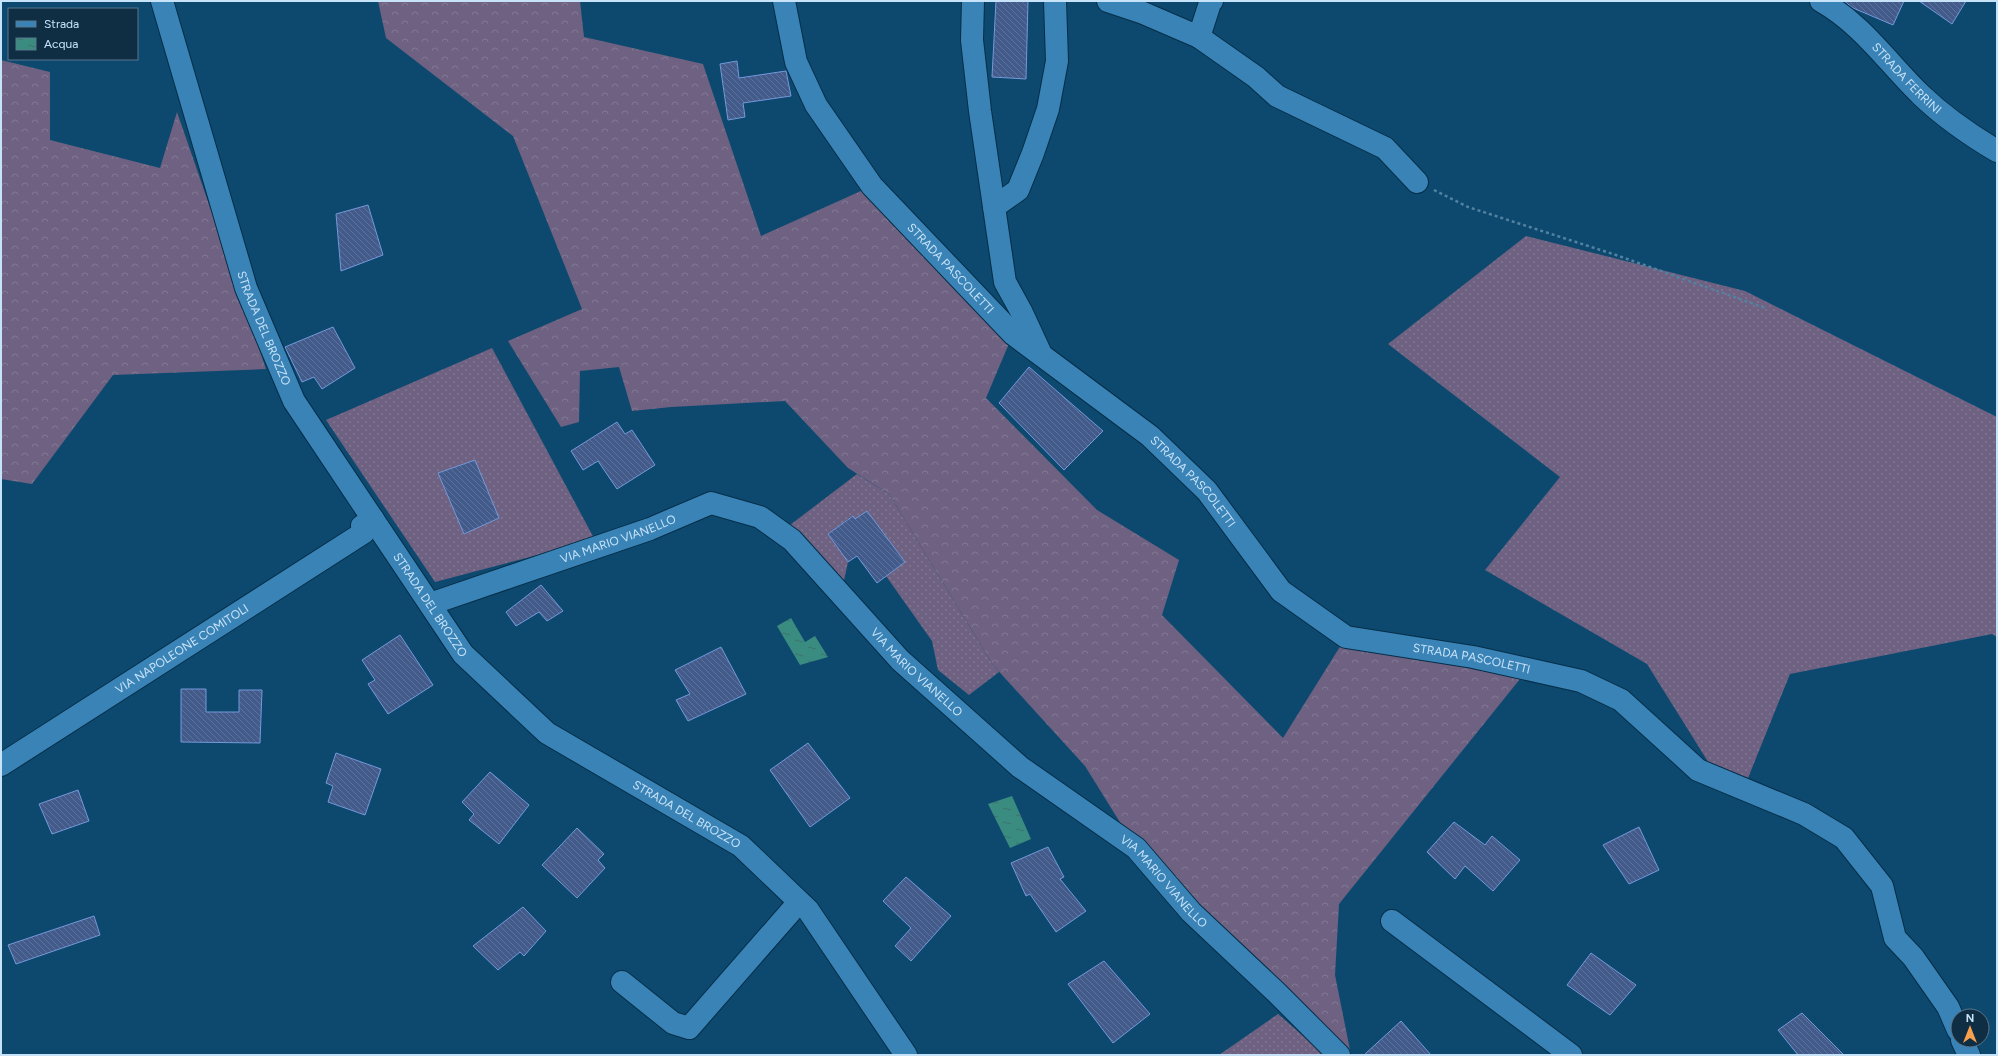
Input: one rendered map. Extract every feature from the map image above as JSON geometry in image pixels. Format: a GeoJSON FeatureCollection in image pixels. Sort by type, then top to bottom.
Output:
{"type":"FeatureCollection","features":[{"type":"Feature","properties":{"kind":"street","name":"STRADA DEL BROZZO"},"geometry":{"type":"LineString","coordinates":[[162,1],[246,288],[294,401],[368,526],[430,604],[463,654],[547,733],[741,846],[808,910],[906,1055]]}},
{"type":"Feature","properties":{"kind":"street","name":"STRADA PASCOLETTI"},"geometry":{"type":"LineString","coordinates":[[784,1],[796,62],[816,105],[872,186],[1013,334],[1150,436],[1207,491],[1281,591],[1346,637],[1473,657],[1581,682],[1621,700],[1698,770],[1804,814],[1844,838],[1882,886],[1895,938],[1913,957],[1950,1012]]}},
{"type":"Feature","properties":{"kind":"street"},"geometry":{"type":"LineString","coordinates":[[973,1],[972,40],[980,111],[1005,282],[1042,355]]}},
{"type":"Feature","properties":{"kind":"street"},"geometry":{"type":"LineString","coordinates":[[994,207],[1018,190],[1033,153],[1048,109],[1057,61],[1055,1]]}},
{"type":"Feature","properties":{"kind":"street"},"geometry":{"type":"LineString","coordinates":[[1108,1],[1141,12],[1199,37],[1256,76],[1277,96],[1385,148],[1417,182]]}},
{"type":"Feature","properties":{"kind":"street"},"geometry":{"type":"LineString","coordinates":[[1199,37],[1210,3],[1212,1]]}},
{"type":"Feature","properties":{"kind":"street","name":"STRADA FERRINI"},"geometry":{"type":"LineString","coordinates":[[1821,1],[1865,34],[1921,95],[1969,134],[1997,151]]}},
{"type":"Feature","properties":{"kind":"street","name":"VIA MARIO VIANELLO"},"geometry":{"type":"LineString","coordinates":[[430,604],[650,529],[711,503],[760,517],[792,540],[900,660],[1015,761],[1136,848],[1191,912],[1277,993],[1339,1055]]}},
{"type":"Feature","properties":{"kind":"street","name":"VIA NAPOLEONE COMITOLI"},"geometry":{"type":"LineString","coordinates":[[1,765],[368,526]]}},
{"type":"Feature","properties":{"kind":"street"},"geometry":{"type":"LineString","coordinates":[[622,982],[674,1023],[689,1028],[799,902]]}},
{"type":"Feature","properties":{"kind":"street"},"geometry":{"type":"LineString","coordinates":[[1392,921],[1571,1055]]}},
{"type":"Feature","properties":{"kind":"path"},"geometry":{"type":"LineString","coordinates":[[1417,182],[1468,207],[1616,255],[1765,308]]}},
{"type":"Feature","properties":{"kind":"green space"},"geometry":{"type":"Polygon","coordinates":[[[378,1],[580,1],[584,37],[703,64],[761,236],[872,186],[1013,334],[986,398],[1097,510],[1179,560],[1162,615],[1283,738],[1346,637],[1528,669],[1339,904],[1335,975],[1351,1055],[1339,1055],[1136,848],[1085,766],[993,665],[889,494],[848,468],[785,401],[671,407],[632,411],[619,367],[580,371],[579,422],[561,427],[508,341],[582,309],[513,136],[386,38],[378,1]]]}},
{"type":"Feature","properties":{"kind":"green space"},"geometry":{"type":"Polygon","coordinates":[[[1,60],[50,72],[50,140],[160,168],[177,112],[266,369],[113,375],[32,484],[1,479],[1,60]]]}},
{"type":"Feature","properties":{"kind":"green space"},"geometry":{"type":"Polygon","coordinates":[[[1526,236],[1745,291],[1997,417],[1997,637],[1992,634],[1790,674],[1746,783],[1712,768],[1647,664],[1485,570],[1560,477],[1388,344],[1526,236]]]}},
{"type":"Feature","properties":{"kind":"green space"},"geometry":{"type":"Polygon","coordinates":[[[492,348],[595,540],[435,582],[326,420],[492,348]]]}},
{"type":"Feature","properties":{"kind":"green space"},"geometry":{"type":"Polygon","coordinates":[[[857,474],[889,494],[993,665],[999,672],[969,695],[938,670],[932,641],[886,576],[905,562],[867,511],[855,519],[852,516],[828,534],[848,562],[843,585],[790,525],[857,474]]]}},
{"type":"Feature","properties":{"kind":"green space"},"geometry":{"type":"Polygon","coordinates":[[[1278,1014],[1325,1055],[1219,1055],[1278,1014]]]}},
{"type":"Feature","properties":{"kind":"water"},"geometry":{"type":"Polygon","coordinates":[[[791,618],[805,642],[815,636],[828,657],[800,665],[777,626],[791,618]]]}},
{"type":"Feature","properties":{"kind":"water"},"geometry":{"type":"Polygon","coordinates":[[[1012,796],[1031,839],[1010,848],[988,804],[1012,796]]]}},
{"type":"Feature","properties":{"kind":"building"},"geometry":{"type":"Polygon","coordinates":[[[996,1],[1028,1],[1026,79],[992,77],[996,1]]]}},
{"type":"Feature","properties":{"kind":"building"},"geometry":{"type":"Polygon","coordinates":[[[1844,1],[1904,1],[1893,25],[1853,8],[1844,1]]]}},
{"type":"Feature","properties":{"kind":"building"},"geometry":{"type":"Polygon","coordinates":[[[1919,1],[1966,1],[1952,24],[1919,1]]]}},
{"type":"Feature","properties":{"kind":"building"},"geometry":{"type":"Polygon","coordinates":[[[737,61],[739,78],[786,71],[791,96],[743,103],[745,117],[728,120],[720,64],[737,61]]]}},
{"type":"Feature","properties":{"kind":"building"},"geometry":{"type":"Polygon","coordinates":[[[368,205],[383,255],[341,271],[336,214],[368,205]]]}},
{"type":"Feature","properties":{"kind":"building"},"geometry":{"type":"Polygon","coordinates":[[[333,327],[355,368],[322,389],[314,377],[302,382],[285,347],[333,327]]]}},
{"type":"Feature","properties":{"kind":"building"},"geometry":{"type":"Polygon","coordinates":[[[1029,367],[1103,431],[1064,470],[999,403],[1029,367]]]}},
{"type":"Feature","properties":{"kind":"building"},"geometry":{"type":"Polygon","coordinates":[[[617,422],[625,434],[632,430],[655,465],[617,489],[598,461],[583,470],[571,451],[617,422]]]}},
{"type":"Feature","properties":{"kind":"building"},"geometry":{"type":"Polygon","coordinates":[[[475,460],[499,518],[464,534],[438,473],[475,460]]]}},
{"type":"Feature","properties":{"kind":"building"},"geometry":{"type":"Polygon","coordinates":[[[867,511],[905,562],[877,583],[857,556],[848,562],[828,534],[853,516],[855,519],[867,511]]]}},
{"type":"Feature","properties":{"kind":"building"},"geometry":{"type":"Polygon","coordinates":[[[541,585],[563,611],[547,621],[539,612],[516,626],[506,612],[541,585]]]}},
{"type":"Feature","properties":{"kind":"building"},"geometry":{"type":"Polygon","coordinates":[[[400,635],[433,685],[388,714],[368,684],[375,680],[362,660],[400,635]]]}},
{"type":"Feature","properties":{"kind":"building"},"geometry":{"type":"Polygon","coordinates":[[[721,647],[746,694],[688,721],[676,700],[690,694],[675,670],[721,647]]]}},
{"type":"Feature","properties":{"kind":"building"},"geometry":{"type":"Polygon","coordinates":[[[181,689],[206,689],[206,712],[239,712],[239,690],[262,690],[260,743],[181,742],[181,689]]]}},
{"type":"Feature","properties":{"kind":"building"},"geometry":{"type":"Polygon","coordinates":[[[808,743],[850,798],[810,827],[770,770],[808,743]]]}},
{"type":"Feature","properties":{"kind":"building"},"geometry":{"type":"Polygon","coordinates":[[[336,753],[381,769],[365,815],[328,802],[333,786],[326,783],[336,753]]]}},
{"type":"Feature","properties":{"kind":"building"},"geometry":{"type":"Polygon","coordinates":[[[490,772],[529,805],[499,844],[469,820],[474,814],[462,802],[490,772]]]}},
{"type":"Feature","properties":{"kind":"building"},"geometry":{"type":"Polygon","coordinates":[[[78,790],[89,821],[52,834],[39,804],[78,790]]]}},
{"type":"Feature","properties":{"kind":"building"},"geometry":{"type":"Polygon","coordinates":[[[1454,822],[1485,845],[1492,836],[1520,860],[1493,891],[1465,866],[1455,879],[1427,852],[1454,822]]]}},
{"type":"Feature","properties":{"kind":"building"},"geometry":{"type":"Polygon","coordinates":[[[1639,827],[1659,870],[1629,884],[1603,845],[1639,827]]]}},
{"type":"Feature","properties":{"kind":"building"},"geometry":{"type":"Polygon","coordinates":[[[577,828],[604,854],[598,860],[605,868],[577,898],[542,865],[577,828]]]}},
{"type":"Feature","properties":{"kind":"building"},"geometry":{"type":"Polygon","coordinates":[[[1048,847],[1064,877],[1060,879],[1086,911],[1056,932],[1030,894],[1026,896],[1011,863],[1048,847]]]}},
{"type":"Feature","properties":{"kind":"building"},"geometry":{"type":"Polygon","coordinates":[[[906,877],[951,916],[911,961],[895,946],[911,928],[883,901],[906,877]]]}},
{"type":"Feature","properties":{"kind":"building"},"geometry":{"type":"Polygon","coordinates":[[[523,907],[546,931],[524,956],[520,952],[498,970],[473,946],[523,907]]]}},
{"type":"Feature","properties":{"kind":"building"},"geometry":{"type":"Polygon","coordinates":[[[94,916],[100,935],[16,964],[8,945],[94,916]]]}},
{"type":"Feature","properties":{"kind":"building"},"geometry":{"type":"Polygon","coordinates":[[[1591,953],[1636,985],[1610,1015],[1567,985],[1591,953]]]}},
{"type":"Feature","properties":{"kind":"building"},"geometry":{"type":"Polygon","coordinates":[[[1104,961],[1150,1014],[1113,1043],[1068,984],[1104,961]]]}},
{"type":"Feature","properties":{"kind":"building"},"geometry":{"type":"Polygon","coordinates":[[[1802,1013],[1844,1055],[1798,1055],[1778,1030],[1802,1013]]]}},
{"type":"Feature","properties":{"kind":"building"},"geometry":{"type":"Polygon","coordinates":[[[1401,1021],[1431,1055],[1364,1055],[1401,1021]]]}}]}
